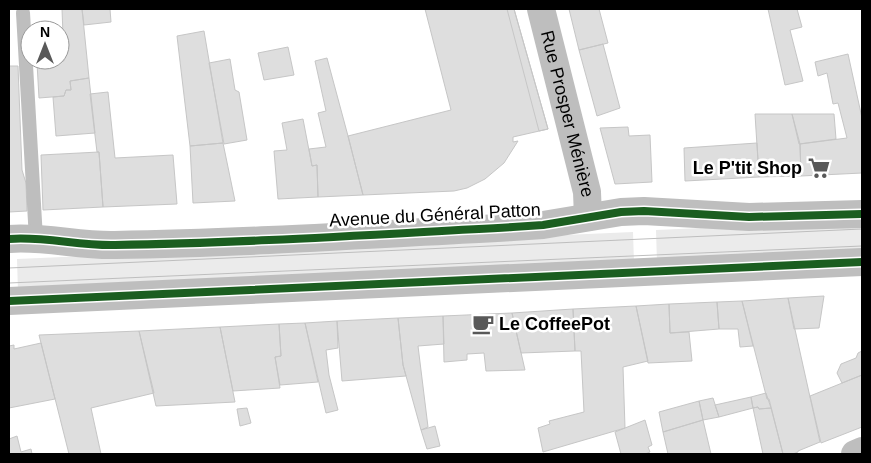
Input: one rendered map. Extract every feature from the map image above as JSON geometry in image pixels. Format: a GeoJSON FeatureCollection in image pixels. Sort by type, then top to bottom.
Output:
{"type":"FeatureCollection","features":[{"type":"Feature","properties":{"kind":"street","name":"Rue Prosper Ménière"},"geometry":{"type":"LineString","coordinates":[[541,9],[587,192],[588,217]]}},
{"type":"Feature","properties":{"kind":"street","name":"Avenue du Général Patton"},"geometry":{"type":"LineString","coordinates":[[9,239],[36,239],[78,244],[113,245],[254,240],[513,228],[621,212],[644,211],[749,217],[862,214]]}},
{"type":"Feature","properties":{"kind":"street"},"geometry":{"type":"LineString","coordinates":[[9,301],[862,262]]}},
{"type":"Feature","properties":{"kind":"street"},"geometry":{"type":"LineString","coordinates":[[855,454],[862,451]]}},
{"type":"Feature","properties":{"kind":"lane"},"geometry":{"type":"LineString","coordinates":[[23,13],[36,239]]}},
{"type":"Feature","properties":{"kind":"shaded area"},"geometry":{"type":"Polygon","coordinates":[[[862,221],[862,253],[657,263],[656,230],[862,221]]]}},
{"type":"Feature","properties":{"kind":"shaded area"},"geometry":{"type":"Polygon","coordinates":[[[633,232],[634,263],[18,292],[17,259],[633,232]]]}},
{"type":"Feature","properties":{"kind":"building"},"geometry":{"type":"Polygon","coordinates":[[[62,9],[82,9],[89,78],[70,81],[71,90],[66,90],[64,96],[39,98],[37,70],[70,70],[70,20],[62,20],[62,9]]]}},
{"type":"Feature","properties":{"kind":"building"},"geometry":{"type":"Polygon","coordinates":[[[82,9],[110,9],[111,22],[84,25],[82,9]]]}},
{"type":"Feature","properties":{"kind":"building"},"geometry":{"type":"Polygon","coordinates":[[[425,9],[514,9],[548,129],[513,137],[513,142],[518,141],[504,163],[485,179],[467,188],[454,191],[363,195],[348,136],[451,110],[425,9]]]}},
{"type":"Feature","properties":{"kind":"building"},"geometry":{"type":"Polygon","coordinates":[[[507,9],[514,9],[548,129],[539,131],[507,9]]]}},
{"type":"Feature","properties":{"kind":"building"},"geometry":{"type":"Polygon","coordinates":[[[569,9],[599,9],[608,43],[579,50],[569,9]]]}},
{"type":"Feature","properties":{"kind":"building"},"geometry":{"type":"Polygon","coordinates":[[[768,9],[797,9],[802,27],[790,30],[803,81],[785,85],[768,9]]]}},
{"type":"Feature","properties":{"kind":"building"},"geometry":{"type":"Polygon","coordinates":[[[204,31],[223,143],[190,146],[177,36],[204,31]]]}},
{"type":"Feature","properties":{"kind":"building"},"geometry":{"type":"Polygon","coordinates":[[[603,44],[620,108],[597,116],[579,50],[603,44]]]}},
{"type":"Feature","properties":{"kind":"building"},"geometry":{"type":"Polygon","coordinates":[[[288,47],[294,75],[264,80],[258,53],[288,47]]]}},
{"type":"Feature","properties":{"kind":"building"},"geometry":{"type":"Polygon","coordinates":[[[848,54],[862,118],[862,173],[801,176],[800,144],[847,138],[838,103],[833,104],[827,73],[818,76],[815,62],[848,54]]]}},
{"type":"Feature","properties":{"kind":"building"},"geometry":{"type":"Polygon","coordinates":[[[327,58],[363,195],[318,197],[317,165],[312,166],[309,149],[326,147],[318,113],[326,111],[315,61],[327,58]]]}},
{"type":"Feature","properties":{"kind":"building"},"geometry":{"type":"Polygon","coordinates":[[[230,59],[235,90],[239,92],[247,140],[224,144],[209,63],[230,59]]]}},
{"type":"Feature","properties":{"kind":"building"},"geometry":{"type":"Polygon","coordinates":[[[9,66],[18,66],[22,170],[26,183],[27,211],[9,212],[9,66]]]}},
{"type":"Feature","properties":{"kind":"building"},"geometry":{"type":"Polygon","coordinates":[[[89,78],[95,133],[56,136],[53,97],[64,96],[66,90],[71,90],[70,81],[89,78]]]}},
{"type":"Feature","properties":{"kind":"building"},"geometry":{"type":"Polygon","coordinates":[[[108,92],[115,158],[173,155],[177,204],[103,207],[99,152],[97,152],[90,94],[108,92]]]}},
{"type":"Feature","properties":{"kind":"building"},"geometry":{"type":"Polygon","coordinates":[[[755,114],[792,114],[800,144],[801,176],[759,177],[755,114]]]}},
{"type":"Feature","properties":{"kind":"building"},"geometry":{"type":"Polygon","coordinates":[[[792,114],[834,114],[836,139],[799,144],[792,114]]]}},
{"type":"Feature","properties":{"kind":"building"},"geometry":{"type":"Polygon","coordinates":[[[303,119],[312,166],[317,165],[318,197],[278,199],[274,151],[287,150],[282,123],[303,119]]]}},
{"type":"Feature","properties":{"kind":"building"},"geometry":{"type":"Polygon","coordinates":[[[628,127],[629,136],[650,135],[652,182],[615,184],[600,128],[628,127]]]}},
{"type":"Feature","properties":{"kind":"building"},"geometry":{"type":"Polygon","coordinates":[[[223,143],[235,201],[193,203],[190,146],[223,143]]]}},
{"type":"Feature","properties":{"kind":"building"},"geometry":{"type":"Polygon","coordinates":[[[757,143],[759,177],[685,181],[684,148],[757,143]]]}},
{"type":"Feature","properties":{"kind":"building"},"geometry":{"type":"Polygon","coordinates":[[[99,152],[103,207],[43,210],[41,155],[99,152]]]}},
{"type":"Feature","properties":{"kind":"building"},"geometry":{"type":"Polygon","coordinates":[[[824,296],[819,328],[794,329],[788,298],[824,296]]]}},
{"type":"Feature","properties":{"kind":"building"},"geometry":{"type":"Polygon","coordinates":[[[788,298],[820,442],[793,454],[783,454],[742,301],[788,298]]]}},
{"type":"Feature","properties":{"kind":"building"},"geometry":{"type":"Polygon","coordinates":[[[742,301],[753,346],[740,347],[738,329],[719,329],[717,302],[742,301]]]}},
{"type":"Feature","properties":{"kind":"building"},"geometry":{"type":"Polygon","coordinates":[[[717,302],[719,329],[670,333],[669,304],[717,302]]]}},
{"type":"Feature","properties":{"kind":"building"},"geometry":{"type":"Polygon","coordinates":[[[669,304],[670,333],[689,332],[692,361],[648,363],[636,306],[669,304]]]}},
{"type":"Feature","properties":{"kind":"building"},"geometry":{"type":"Polygon","coordinates":[[[636,306],[648,361],[623,367],[625,428],[543,452],[538,428],[550,424],[549,421],[584,412],[581,351],[575,351],[573,309],[636,306]]]}},
{"type":"Feature","properties":{"kind":"building"},"geometry":{"type":"Polygon","coordinates":[[[573,309],[575,351],[521,353],[512,313],[573,309]]]}},
{"type":"Feature","properties":{"kind":"building"},"geometry":{"type":"Polygon","coordinates":[[[512,313],[525,370],[486,371],[484,353],[467,354],[467,360],[444,362],[443,316],[512,313]]]}},
{"type":"Feature","properties":{"kind":"building"},"geometry":{"type":"Polygon","coordinates":[[[443,316],[444,344],[418,346],[428,427],[421,430],[403,365],[398,318],[443,316]]]}},
{"type":"Feature","properties":{"kind":"building"},"geometry":{"type":"Polygon","coordinates":[[[398,318],[406,376],[342,381],[337,321],[398,318]]]}},
{"type":"Feature","properties":{"kind":"building"},"geometry":{"type":"Polygon","coordinates":[[[337,321],[338,348],[326,350],[329,375],[338,410],[326,413],[305,323],[337,321]]]}},
{"type":"Feature","properties":{"kind":"building"},"geometry":{"type":"Polygon","coordinates":[[[305,323],[318,382],[280,385],[275,357],[281,356],[279,324],[305,323]]]}},
{"type":"Feature","properties":{"kind":"building"},"geometry":{"type":"Polygon","coordinates":[[[279,324],[281,356],[275,357],[280,388],[233,391],[220,327],[279,324]]]}},
{"type":"Feature","properties":{"kind":"building"},"geometry":{"type":"Polygon","coordinates":[[[220,327],[235,402],[156,406],[139,331],[220,327]]]}},
{"type":"Feature","properties":{"kind":"building"},"geometry":{"type":"Polygon","coordinates":[[[139,331],[154,393],[91,408],[101,454],[69,454],[39,335],[139,331]]]}},
{"type":"Feature","properties":{"kind":"building"},"geometry":{"type":"Polygon","coordinates":[[[41,343],[55,399],[9,408],[9,346],[14,345],[14,349],[41,343]]]}},
{"type":"Feature","properties":{"kind":"building"},"geometry":{"type":"Polygon","coordinates":[[[862,351],[862,375],[842,383],[837,373],[841,364],[856,358],[858,353],[862,351]]]}},
{"type":"Feature","properties":{"kind":"building"},"geometry":{"type":"Polygon","coordinates":[[[862,375],[862,427],[821,443],[810,396],[862,375]]]}},
{"type":"Feature","properties":{"kind":"building"},"geometry":{"type":"Polygon","coordinates":[[[766,393],[771,408],[753,408],[751,397],[766,393]]]}},
{"type":"Feature","properties":{"kind":"building"},"geometry":{"type":"Polygon","coordinates":[[[751,397],[753,408],[719,417],[715,405],[751,397]]]}},
{"type":"Feature","properties":{"kind":"building"},"geometry":{"type":"Polygon","coordinates":[[[713,398],[719,417],[703,420],[699,401],[713,398]]]}},
{"type":"Feature","properties":{"kind":"building"},"geometry":{"type":"Polygon","coordinates":[[[699,401],[703,420],[663,432],[659,412],[699,401]]]}},
{"type":"Feature","properties":{"kind":"building"},"geometry":{"type":"Polygon","coordinates":[[[758,407],[759,409],[771,408],[783,454],[763,454],[753,408],[758,407]]]}},
{"type":"Feature","properties":{"kind":"building"},"geometry":{"type":"Polygon","coordinates":[[[247,408],[251,423],[240,426],[237,409],[247,408]]]}},
{"type":"Feature","properties":{"kind":"building"},"geometry":{"type":"Polygon","coordinates":[[[645,420],[652,445],[648,447],[650,452],[645,454],[621,454],[615,432],[645,420]]]}},
{"type":"Feature","properties":{"kind":"building"},"geometry":{"type":"Polygon","coordinates":[[[703,420],[711,454],[668,454],[663,432],[703,420]]]}},
{"type":"Feature","properties":{"kind":"building"},"geometry":{"type":"Polygon","coordinates":[[[435,426],[440,446],[427,449],[421,430],[435,426]]]}},
{"type":"Feature","properties":{"kind":"building"},"geometry":{"type":"Polygon","coordinates":[[[17,436],[21,452],[31,449],[32,454],[9,454],[9,439],[17,436]]]}},
{"type":"Feature","properties":{"kind":"tram line"},"geometry":{"type":"LineString","coordinates":[[9,268],[862,229]]}},
{"type":"Feature","properties":{"kind":"tram line"},"geometry":{"type":"LineString","coordinates":[[9,283],[862,246]]}},
{"type":"Feature","properties":{"kind":"cycle path"},"geometry":{"type":"LineString","coordinates":[[9,239],[22,238],[102,245],[165,244],[543,225],[621,212],[644,211],[749,217],[862,214]]}},
{"type":"Feature","properties":{"kind":"cycle path"},"geometry":{"type":"LineString","coordinates":[[9,301],[862,262]]}},
{"type":"Feature","properties":{"kind":"place","name":"Le P'tit Shop"},"geometry":{"type":"Point","coordinates":[819,168]}},
{"type":"Feature","properties":{"kind":"place","name":"Le CoffeePot"},"geometry":{"type":"Point","coordinates":[483,324]}}]}
